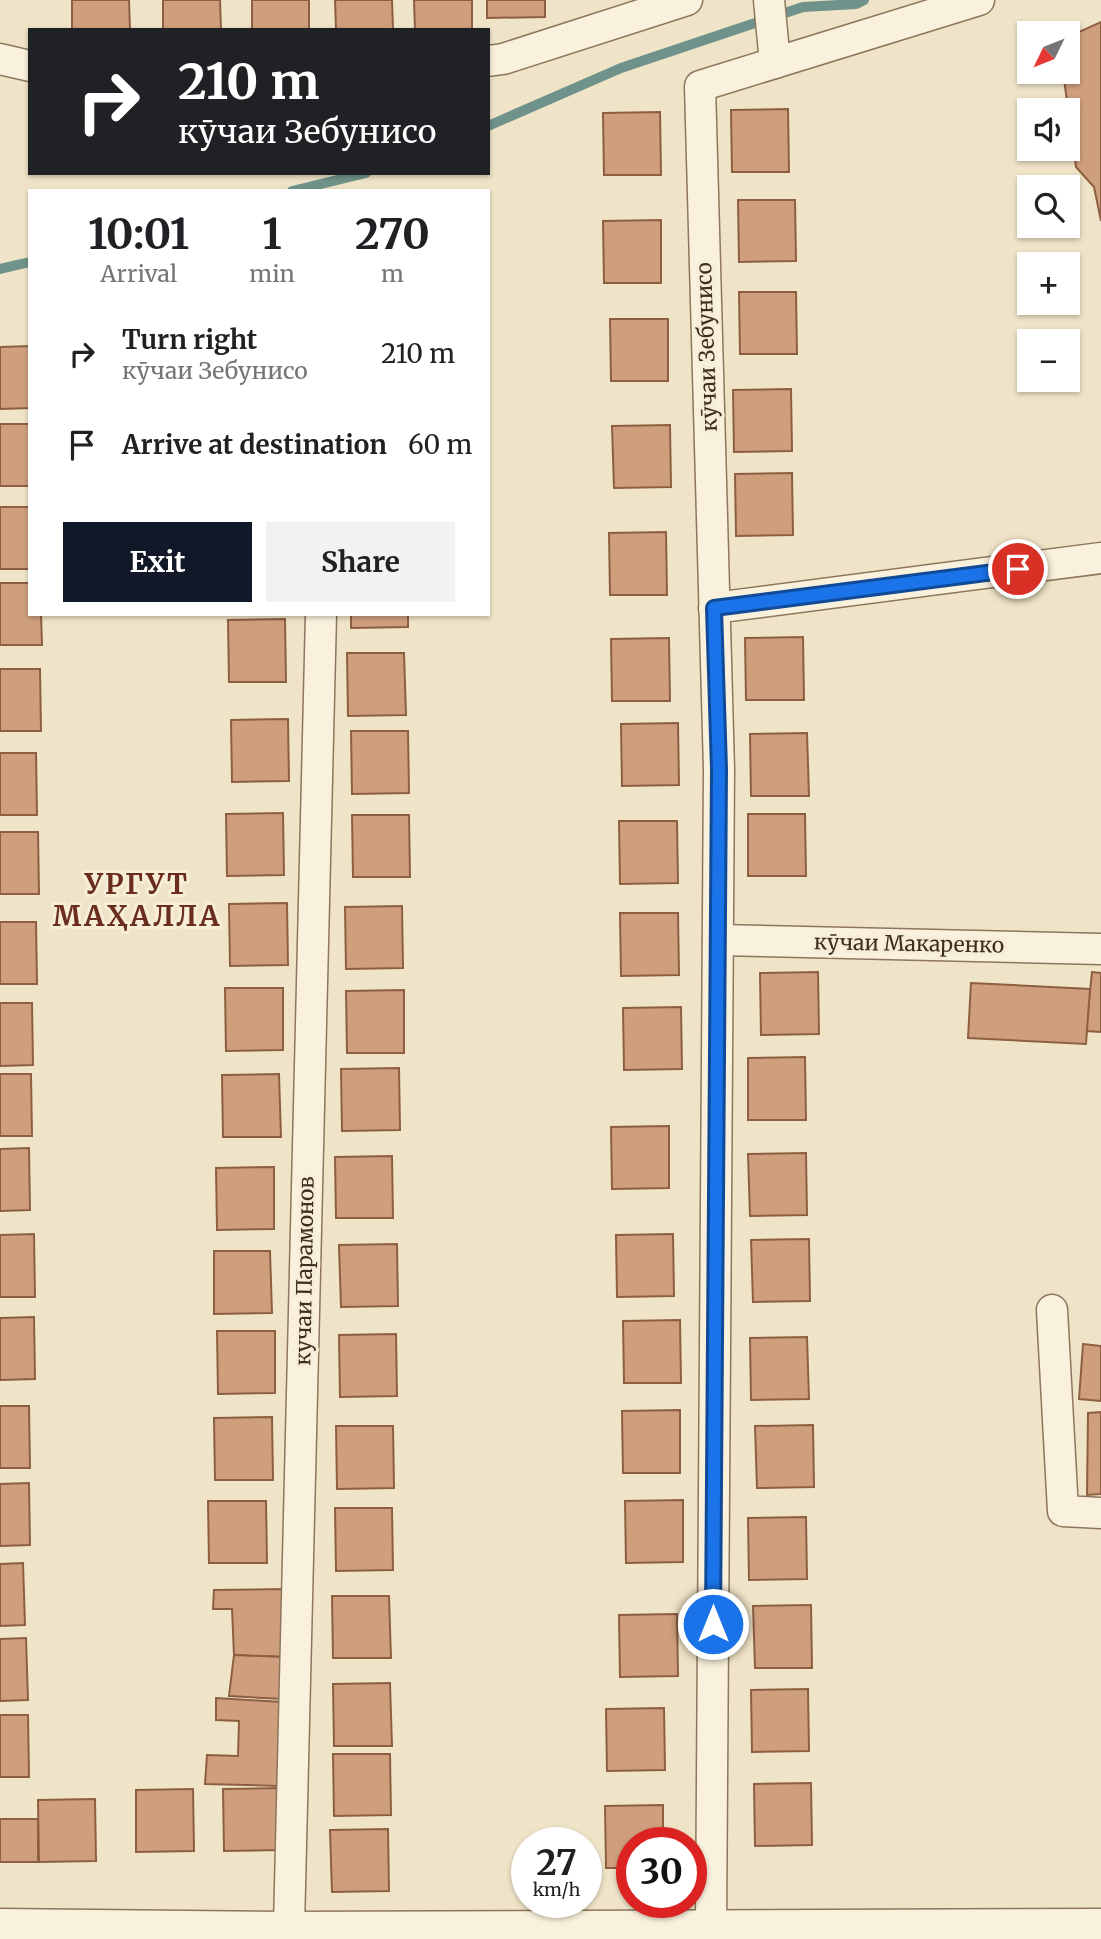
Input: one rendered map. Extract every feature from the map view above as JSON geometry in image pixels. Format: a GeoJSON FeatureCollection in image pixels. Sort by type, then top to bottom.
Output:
{"type":"FeatureCollection","features":[{"type":"Feature","properties":{"kind":"street"},"geometry":{"type":"LineString","coordinates":[[490,61],[503,59],[687,0]]}},
{"type":"Feature","properties":{"kind":"street"},"geometry":{"type":"LineString","coordinates":[[769,0],[775,63],[979,0]]}},
{"type":"Feature","properties":{"kind":"street","name":"кӯчаи Зебунисо"},"geometry":{"type":"LineString","coordinates":[[710,1926],[719,769],[700,86],[775,63]]}},
{"type":"Feature","properties":{"kind":"street"},"geometry":{"type":"LineString","coordinates":[[714,608],[1101,558]]}},
{"type":"Feature","properties":{"kind":"street","name":"кучаи Парамонов"},"geometry":{"type":"LineString","coordinates":[[289,1927],[321,616]]}},
{"type":"Feature","properties":{"kind":"street","name":"кӯчаи Макаренко"},"geometry":{"type":"LineString","coordinates":[[718,940],[1101,949]]}},
{"type":"Feature","properties":{"kind":"street"},"geometry":{"type":"LineString","coordinates":[[1052,1310],[1063,1511],[1101,1513]]}},
{"type":"Feature","properties":{"kind":"street"},"geometry":{"type":"LineString","coordinates":[[0,1924],[289,1927],[1101,1924]]}},
{"type":"Feature","properties":{"kind":"building"},"geometry":{"type":"Polygon","coordinates":[[[72,0],[129,0],[130,28],[72,28],[72,0]]]}},
{"type":"Feature","properties":{"kind":"building"},"geometry":{"type":"Polygon","coordinates":[[[163,0],[220,0],[221,28],[163,28],[163,0]]]}},
{"type":"Feature","properties":{"kind":"building"},"geometry":{"type":"Polygon","coordinates":[[[252,0],[309,0],[309,28],[252,28],[252,0]]]}},
{"type":"Feature","properties":{"kind":"building"},"geometry":{"type":"Polygon","coordinates":[[[335,0],[392,0],[393,28],[336,28],[335,0]]]}},
{"type":"Feature","properties":{"kind":"building"},"geometry":{"type":"Polygon","coordinates":[[[414,0],[472,0],[472,28],[415,28],[414,0]]]}},
{"type":"Feature","properties":{"kind":"building"},"geometry":{"type":"Polygon","coordinates":[[[487,0],[545,0],[545,17],[487,18],[487,0]]]}},
{"type":"Feature","properties":{"kind":"building"},"geometry":{"type":"Polygon","coordinates":[[[1101,22],[1101,221],[1094,187],[1076,167],[1075,161],[1080,161],[1080,98],[1067,98],[1065,84],[1080,84],[1080,32],[1101,22]]]}},
{"type":"Feature","properties":{"kind":"building"},"geometry":{"type":"Polygon","coordinates":[[[788,109],[789,172],[732,172],[731,110],[788,109]]]}},
{"type":"Feature","properties":{"kind":"building"},"geometry":{"type":"Polygon","coordinates":[[[660,112],[661,175],[604,175],[603,113],[660,112]]]}},
{"type":"Feature","properties":{"kind":"building"},"geometry":{"type":"Polygon","coordinates":[[[738,200],[795,200],[796,261],[739,262],[738,200]]]}},
{"type":"Feature","properties":{"kind":"building"},"geometry":{"type":"Polygon","coordinates":[[[661,220],[661,283],[604,283],[603,221],[661,220]]]}},
{"type":"Feature","properties":{"kind":"building"},"geometry":{"type":"Polygon","coordinates":[[[739,292],[796,292],[797,354],[740,354],[739,292]]]}},
{"type":"Feature","properties":{"kind":"building"},"geometry":{"type":"Polygon","coordinates":[[[610,319],[668,319],[668,381],[611,381],[610,319]]]}},
{"type":"Feature","properties":{"kind":"building"},"geometry":{"type":"Polygon","coordinates":[[[28,346],[28,408],[0,409],[0,347],[28,346]]]}},
{"type":"Feature","properties":{"kind":"building"},"geometry":{"type":"Polygon","coordinates":[[[791,389],[792,451],[734,452],[733,390],[791,389]]]}},
{"type":"Feature","properties":{"kind":"building"},"geometry":{"type":"Polygon","coordinates":[[[0,424],[28,424],[28,486],[0,486],[0,424]]]}},
{"type":"Feature","properties":{"kind":"building"},"geometry":{"type":"Polygon","coordinates":[[[670,425],[671,487],[614,488],[612,426],[670,425]]]}},
{"type":"Feature","properties":{"kind":"building"},"geometry":{"type":"Polygon","coordinates":[[[792,473],[793,535],[736,536],[735,474],[792,473]]]}},
{"type":"Feature","properties":{"kind":"building"},"geometry":{"type":"Polygon","coordinates":[[[0,507],[28,507],[28,569],[0,569],[0,507]]]}},
{"type":"Feature","properties":{"kind":"building"},"geometry":{"type":"Polygon","coordinates":[[[666,532],[667,595],[610,595],[609,533],[666,532]]]}},
{"type":"Feature","properties":{"kind":"building"},"geometry":{"type":"Polygon","coordinates":[[[0,583],[28,583],[28,616],[41,616],[42,645],[0,645],[0,583]]]}},
{"type":"Feature","properties":{"kind":"building"},"geometry":{"type":"Polygon","coordinates":[[[351,616],[408,616],[408,627],[351,628],[351,616]]]}},
{"type":"Feature","properties":{"kind":"building"},"geometry":{"type":"Polygon","coordinates":[[[285,619],[286,682],[229,682],[228,620],[285,619]]]}},
{"type":"Feature","properties":{"kind":"building"},"geometry":{"type":"Polygon","coordinates":[[[803,637],[804,700],[746,700],[745,638],[803,637]]]}},
{"type":"Feature","properties":{"kind":"building"},"geometry":{"type":"Polygon","coordinates":[[[669,638],[670,701],[612,701],[611,639],[669,638]]]}},
{"type":"Feature","properties":{"kind":"building"},"geometry":{"type":"Polygon","coordinates":[[[347,653],[404,653],[406,715],[348,716],[347,653]]]}},
{"type":"Feature","properties":{"kind":"building"},"geometry":{"type":"Polygon","coordinates":[[[0,669],[40,669],[41,731],[0,731],[0,669]]]}},
{"type":"Feature","properties":{"kind":"building"},"geometry":{"type":"Polygon","coordinates":[[[288,719],[289,781],[232,782],[231,720],[288,719]]]}},
{"type":"Feature","properties":{"kind":"building"},"geometry":{"type":"Polygon","coordinates":[[[678,723],[679,785],[622,786],[621,724],[678,723]]]}},
{"type":"Feature","properties":{"kind":"building"},"geometry":{"type":"Polygon","coordinates":[[[351,731],[408,731],[409,793],[352,794],[351,731]]]}},
{"type":"Feature","properties":{"kind":"building"},"geometry":{"type":"Polygon","coordinates":[[[807,733],[809,796],[751,796],[750,734],[807,733]]]}},
{"type":"Feature","properties":{"kind":"building"},"geometry":{"type":"Polygon","coordinates":[[[0,753],[36,753],[37,815],[0,815],[0,753]]]}},
{"type":"Feature","properties":{"kind":"building"},"geometry":{"type":"Polygon","coordinates":[[[283,813],[284,875],[227,876],[226,814],[283,813]]]}},
{"type":"Feature","properties":{"kind":"building"},"geometry":{"type":"Polygon","coordinates":[[[748,814],[805,814],[806,876],[748,876],[748,814]]]}},
{"type":"Feature","properties":{"kind":"building"},"geometry":{"type":"Polygon","coordinates":[[[352,815],[409,815],[410,877],[353,877],[352,815]]]}},
{"type":"Feature","properties":{"kind":"building"},"geometry":{"type":"Polygon","coordinates":[[[619,821],[677,821],[678,883],[620,884],[619,821]]]}},
{"type":"Feature","properties":{"kind":"building"},"geometry":{"type":"Polygon","coordinates":[[[0,832],[38,832],[39,894],[0,894],[0,832]]]}},
{"type":"Feature","properties":{"kind":"building"},"geometry":{"type":"Polygon","coordinates":[[[287,903],[288,965],[230,966],[229,904],[287,903]]]}},
{"type":"Feature","properties":{"kind":"building"},"geometry":{"type":"Polygon","coordinates":[[[402,906],[403,968],[346,969],[345,907],[402,906]]]}},
{"type":"Feature","properties":{"kind":"building"},"geometry":{"type":"Polygon","coordinates":[[[620,913],[678,913],[679,975],[621,976],[620,913]]]}},
{"type":"Feature","properties":{"kind":"building"},"geometry":{"type":"Polygon","coordinates":[[[0,922],[36,922],[37,984],[0,984],[0,922]]]}},
{"type":"Feature","properties":{"kind":"building"},"geometry":{"type":"Polygon","coordinates":[[[818,972],[819,1034],[761,1035],[760,973],[818,972]]]}},
{"type":"Feature","properties":{"kind":"building"},"geometry":{"type":"Polygon","coordinates":[[[1092,972],[1101,973],[1101,1032],[1086,1031],[1092,972]]]}},
{"type":"Feature","properties":{"kind":"building"},"geometry":{"type":"Polygon","coordinates":[[[971,983],[1090,989],[1086,1044],[968,1038],[971,983]]]}},
{"type":"Feature","properties":{"kind":"building"},"geometry":{"type":"Polygon","coordinates":[[[225,988],[283,988],[283,1050],[226,1051],[225,988]]]}},
{"type":"Feature","properties":{"kind":"building"},"geometry":{"type":"Polygon","coordinates":[[[404,990],[404,1053],[347,1053],[346,991],[404,990]]]}},
{"type":"Feature","properties":{"kind":"building"},"geometry":{"type":"Polygon","coordinates":[[[0,1003],[32,1003],[33,1065],[0,1066],[0,1003]]]}},
{"type":"Feature","properties":{"kind":"building"},"geometry":{"type":"Polygon","coordinates":[[[681,1007],[682,1069],[624,1070],[623,1008],[681,1007]]]}},
{"type":"Feature","properties":{"kind":"building"},"geometry":{"type":"Polygon","coordinates":[[[805,1057],[806,1120],[748,1120],[748,1058],[805,1057]]]}},
{"type":"Feature","properties":{"kind":"building"},"geometry":{"type":"Polygon","coordinates":[[[399,1068],[400,1130],[342,1131],[341,1069],[399,1068]]]}},
{"type":"Feature","properties":{"kind":"building"},"geometry":{"type":"Polygon","coordinates":[[[0,1074],[31,1074],[32,1136],[0,1136],[0,1074]]]}},
{"type":"Feature","properties":{"kind":"building"},"geometry":{"type":"Polygon","coordinates":[[[279,1074],[281,1137],[223,1137],[222,1075],[279,1074]]]}},
{"type":"Feature","properties":{"kind":"building"},"geometry":{"type":"Polygon","coordinates":[[[669,1126],[669,1188],[612,1189],[611,1127],[669,1126]]]}},
{"type":"Feature","properties":{"kind":"building"},"geometry":{"type":"Polygon","coordinates":[[[29,1148],[30,1210],[0,1211],[0,1149],[29,1148]]]}},
{"type":"Feature","properties":{"kind":"building"},"geometry":{"type":"Polygon","coordinates":[[[806,1153],[807,1215],[750,1216],[748,1154],[806,1153]]]}},
{"type":"Feature","properties":{"kind":"building"},"geometry":{"type":"Polygon","coordinates":[[[392,1156],[393,1218],[336,1218],[335,1157],[392,1156]]]}},
{"type":"Feature","properties":{"kind":"building"},"geometry":{"type":"Polygon","coordinates":[[[274,1167],[274,1229],[217,1230],[216,1168],[274,1167]]]}},
{"type":"Feature","properties":{"kind":"building"},"geometry":{"type":"Polygon","coordinates":[[[34,1234],[35,1297],[0,1297],[0,1235],[34,1234]]]}},
{"type":"Feature","properties":{"kind":"building"},"geometry":{"type":"Polygon","coordinates":[[[673,1234],[674,1296],[617,1297],[616,1235],[673,1234]]]}},
{"type":"Feature","properties":{"kind":"building"},"geometry":{"type":"Polygon","coordinates":[[[809,1239],[810,1301],[753,1302],[751,1240],[809,1239]]]}},
{"type":"Feature","properties":{"kind":"building"},"geometry":{"type":"Polygon","coordinates":[[[397,1244],[398,1306],[341,1307],[339,1245],[397,1244]]]}},
{"type":"Feature","properties":{"kind":"building"},"geometry":{"type":"Polygon","coordinates":[[[214,1251],[270,1251],[272,1313],[214,1314],[214,1251]]]}},
{"type":"Feature","properties":{"kind":"building"},"geometry":{"type":"Polygon","coordinates":[[[34,1317],[35,1379],[0,1380],[0,1318],[34,1317]]]}},
{"type":"Feature","properties":{"kind":"building"},"geometry":{"type":"Polygon","coordinates":[[[680,1320],[681,1383],[624,1383],[623,1321],[680,1320]]]}},
{"type":"Feature","properties":{"kind":"building"},"geometry":{"type":"Polygon","coordinates":[[[217,1331],[275,1331],[275,1393],[218,1394],[217,1331]]]}},
{"type":"Feature","properties":{"kind":"building"},"geometry":{"type":"Polygon","coordinates":[[[396,1334],[397,1396],[340,1397],[339,1335],[396,1334]]]}},
{"type":"Feature","properties":{"kind":"building"},"geometry":{"type":"Polygon","coordinates":[[[807,1337],[809,1399],[751,1400],[750,1338],[807,1337]]]}},
{"type":"Feature","properties":{"kind":"building"},"geometry":{"type":"Polygon","coordinates":[[[1083,1344],[1101,1346],[1101,1401],[1079,1399],[1083,1344]]]}},
{"type":"Feature","properties":{"kind":"building"},"geometry":{"type":"Polygon","coordinates":[[[0,1406],[29,1406],[30,1468],[0,1468],[0,1406]]]}},
{"type":"Feature","properties":{"kind":"building"},"geometry":{"type":"Polygon","coordinates":[[[680,1410],[680,1473],[623,1473],[622,1411],[680,1410]]]}},
{"type":"Feature","properties":{"kind":"building"},"geometry":{"type":"Polygon","coordinates":[[[1101,1412],[1101,1494],[1087,1495],[1088,1413],[1101,1412]]]}},
{"type":"Feature","properties":{"kind":"building"},"geometry":{"type":"Polygon","coordinates":[[[272,1417],[273,1480],[215,1480],[214,1418],[272,1417]]]}},
{"type":"Feature","properties":{"kind":"building"},"geometry":{"type":"Polygon","coordinates":[[[813,1425],[814,1487],[757,1488],[755,1426],[813,1425]]]}},
{"type":"Feature","properties":{"kind":"building"},"geometry":{"type":"Polygon","coordinates":[[[336,1426],[393,1426],[394,1488],[337,1489],[336,1426]]]}},
{"type":"Feature","properties":{"kind":"building"},"geometry":{"type":"Polygon","coordinates":[[[29,1483],[30,1545],[0,1546],[0,1484],[29,1483]]]}},
{"type":"Feature","properties":{"kind":"building"},"geometry":{"type":"Polygon","coordinates":[[[683,1500],[683,1562],[626,1563],[625,1501],[683,1500]]]}},
{"type":"Feature","properties":{"kind":"building"},"geometry":{"type":"Polygon","coordinates":[[[208,1501],[266,1501],[267,1563],[209,1563],[208,1501]]]}},
{"type":"Feature","properties":{"kind":"building"},"geometry":{"type":"Polygon","coordinates":[[[335,1508],[392,1508],[393,1570],[336,1571],[335,1508]]]}},
{"type":"Feature","properties":{"kind":"building"},"geometry":{"type":"Polygon","coordinates":[[[806,1517],[807,1579],[749,1580],[748,1518],[806,1517]]]}},
{"type":"Feature","properties":{"kind":"building"},"geometry":{"type":"Polygon","coordinates":[[[23,1563],[25,1625],[0,1626],[0,1564],[23,1563]]]}},
{"type":"Feature","properties":{"kind":"building"},"geometry":{"type":"Polygon","coordinates":[[[285,1589],[284,1657],[234,1655],[232,1609],[213,1609],[214,1590],[285,1589]]]}},
{"type":"Feature","properties":{"kind":"building"},"geometry":{"type":"Polygon","coordinates":[[[332,1596],[389,1596],[391,1658],[333,1658],[332,1596]]]}},
{"type":"Feature","properties":{"kind":"building"},"geometry":{"type":"Polygon","coordinates":[[[811,1605],[812,1668],[755,1668],[753,1606],[811,1605]]]}},
{"type":"Feature","properties":{"kind":"building"},"geometry":{"type":"Polygon","coordinates":[[[677,1614],[678,1676],[620,1677],[619,1615],[677,1614]]]}},
{"type":"Feature","properties":{"kind":"building"},"geometry":{"type":"Polygon","coordinates":[[[26,1638],[28,1700],[0,1701],[0,1639],[26,1638]]]}},
{"type":"Feature","properties":{"kind":"building"},"geometry":{"type":"Polygon","coordinates":[[[234,1655],[284,1657],[282,1699],[229,1696],[234,1655]]]}},
{"type":"Feature","properties":{"kind":"building"},"geometry":{"type":"Polygon","coordinates":[[[390,1683],[392,1746],[334,1746],[333,1684],[390,1683]]]}},
{"type":"Feature","properties":{"kind":"building"},"geometry":{"type":"Polygon","coordinates":[[[808,1689],[809,1751],[752,1752],[751,1690],[808,1689]]]}},
{"type":"Feature","properties":{"kind":"building"},"geometry":{"type":"Polygon","coordinates":[[[216,1698],[282,1702],[280,1786],[205,1784],[207,1755],[238,1756],[239,1721],[216,1720],[216,1698]]]}},
{"type":"Feature","properties":{"kind":"building"},"geometry":{"type":"Polygon","coordinates":[[[664,1708],[665,1770],[607,1771],[606,1709],[664,1708]]]}},
{"type":"Feature","properties":{"kind":"building"},"geometry":{"type":"Polygon","coordinates":[[[0,1715],[28,1715],[29,1777],[0,1777],[0,1715]]]}},
{"type":"Feature","properties":{"kind":"building"},"geometry":{"type":"Polygon","coordinates":[[[333,1754],[390,1754],[391,1815],[334,1816],[333,1754]]]}},
{"type":"Feature","properties":{"kind":"building"},"geometry":{"type":"Polygon","coordinates":[[[811,1783],[812,1845],[755,1846],[754,1784],[811,1783]]]}},
{"type":"Feature","properties":{"kind":"building"},"geometry":{"type":"Polygon","coordinates":[[[280,1788],[282,1850],[224,1851],[223,1789],[280,1788]]]}},
{"type":"Feature","properties":{"kind":"building"},"geometry":{"type":"Polygon","coordinates":[[[193,1789],[194,1851],[136,1852],[136,1790],[193,1789]]]}},
{"type":"Feature","properties":{"kind":"building"},"geometry":{"type":"Polygon","coordinates":[[[95,1799],[96,1861],[39,1862],[38,1800],[95,1799]]]}},
{"type":"Feature","properties":{"kind":"building"},"geometry":{"type":"Polygon","coordinates":[[[663,1805],[663,1827],[616,1827],[616,1868],[606,1868],[605,1806],[663,1805]]]}},
{"type":"Feature","properties":{"kind":"building"},"geometry":{"type":"Polygon","coordinates":[[[0,1819],[38,1819],[38,1862],[0,1862],[0,1819]]]}},
{"type":"Feature","properties":{"kind":"building"},"geometry":{"type":"Polygon","coordinates":[[[388,1829],[389,1891],[332,1892],[330,1830],[388,1829]]]}},
{"type":"Feature","properties":{"kind":"waterway"},"geometry":{"type":"LineString","coordinates":[[490,125],[621,68],[803,7],[856,4],[864,0]]}},
{"type":"Feature","properties":{"kind":"waterway"},"geometry":{"type":"LineString","coordinates":[[300,189],[358,175]]}},
{"type":"Feature","properties":{"kind":"waterway"},"geometry":{"type":"LineString","coordinates":[[0,269],[28,262]]}},
{"type":"Feature","properties":{"kind":"district","name":"УРГУТ МАҲАЛЛА"},"geometry":{"type":"Point","coordinates":[137,900]}},
{"type":"Feature","properties":{"kind":"route"},"geometry":{"type":"LineString","coordinates":[[713,1624],[719,769],[714,608],[1018,569]]}}]}
